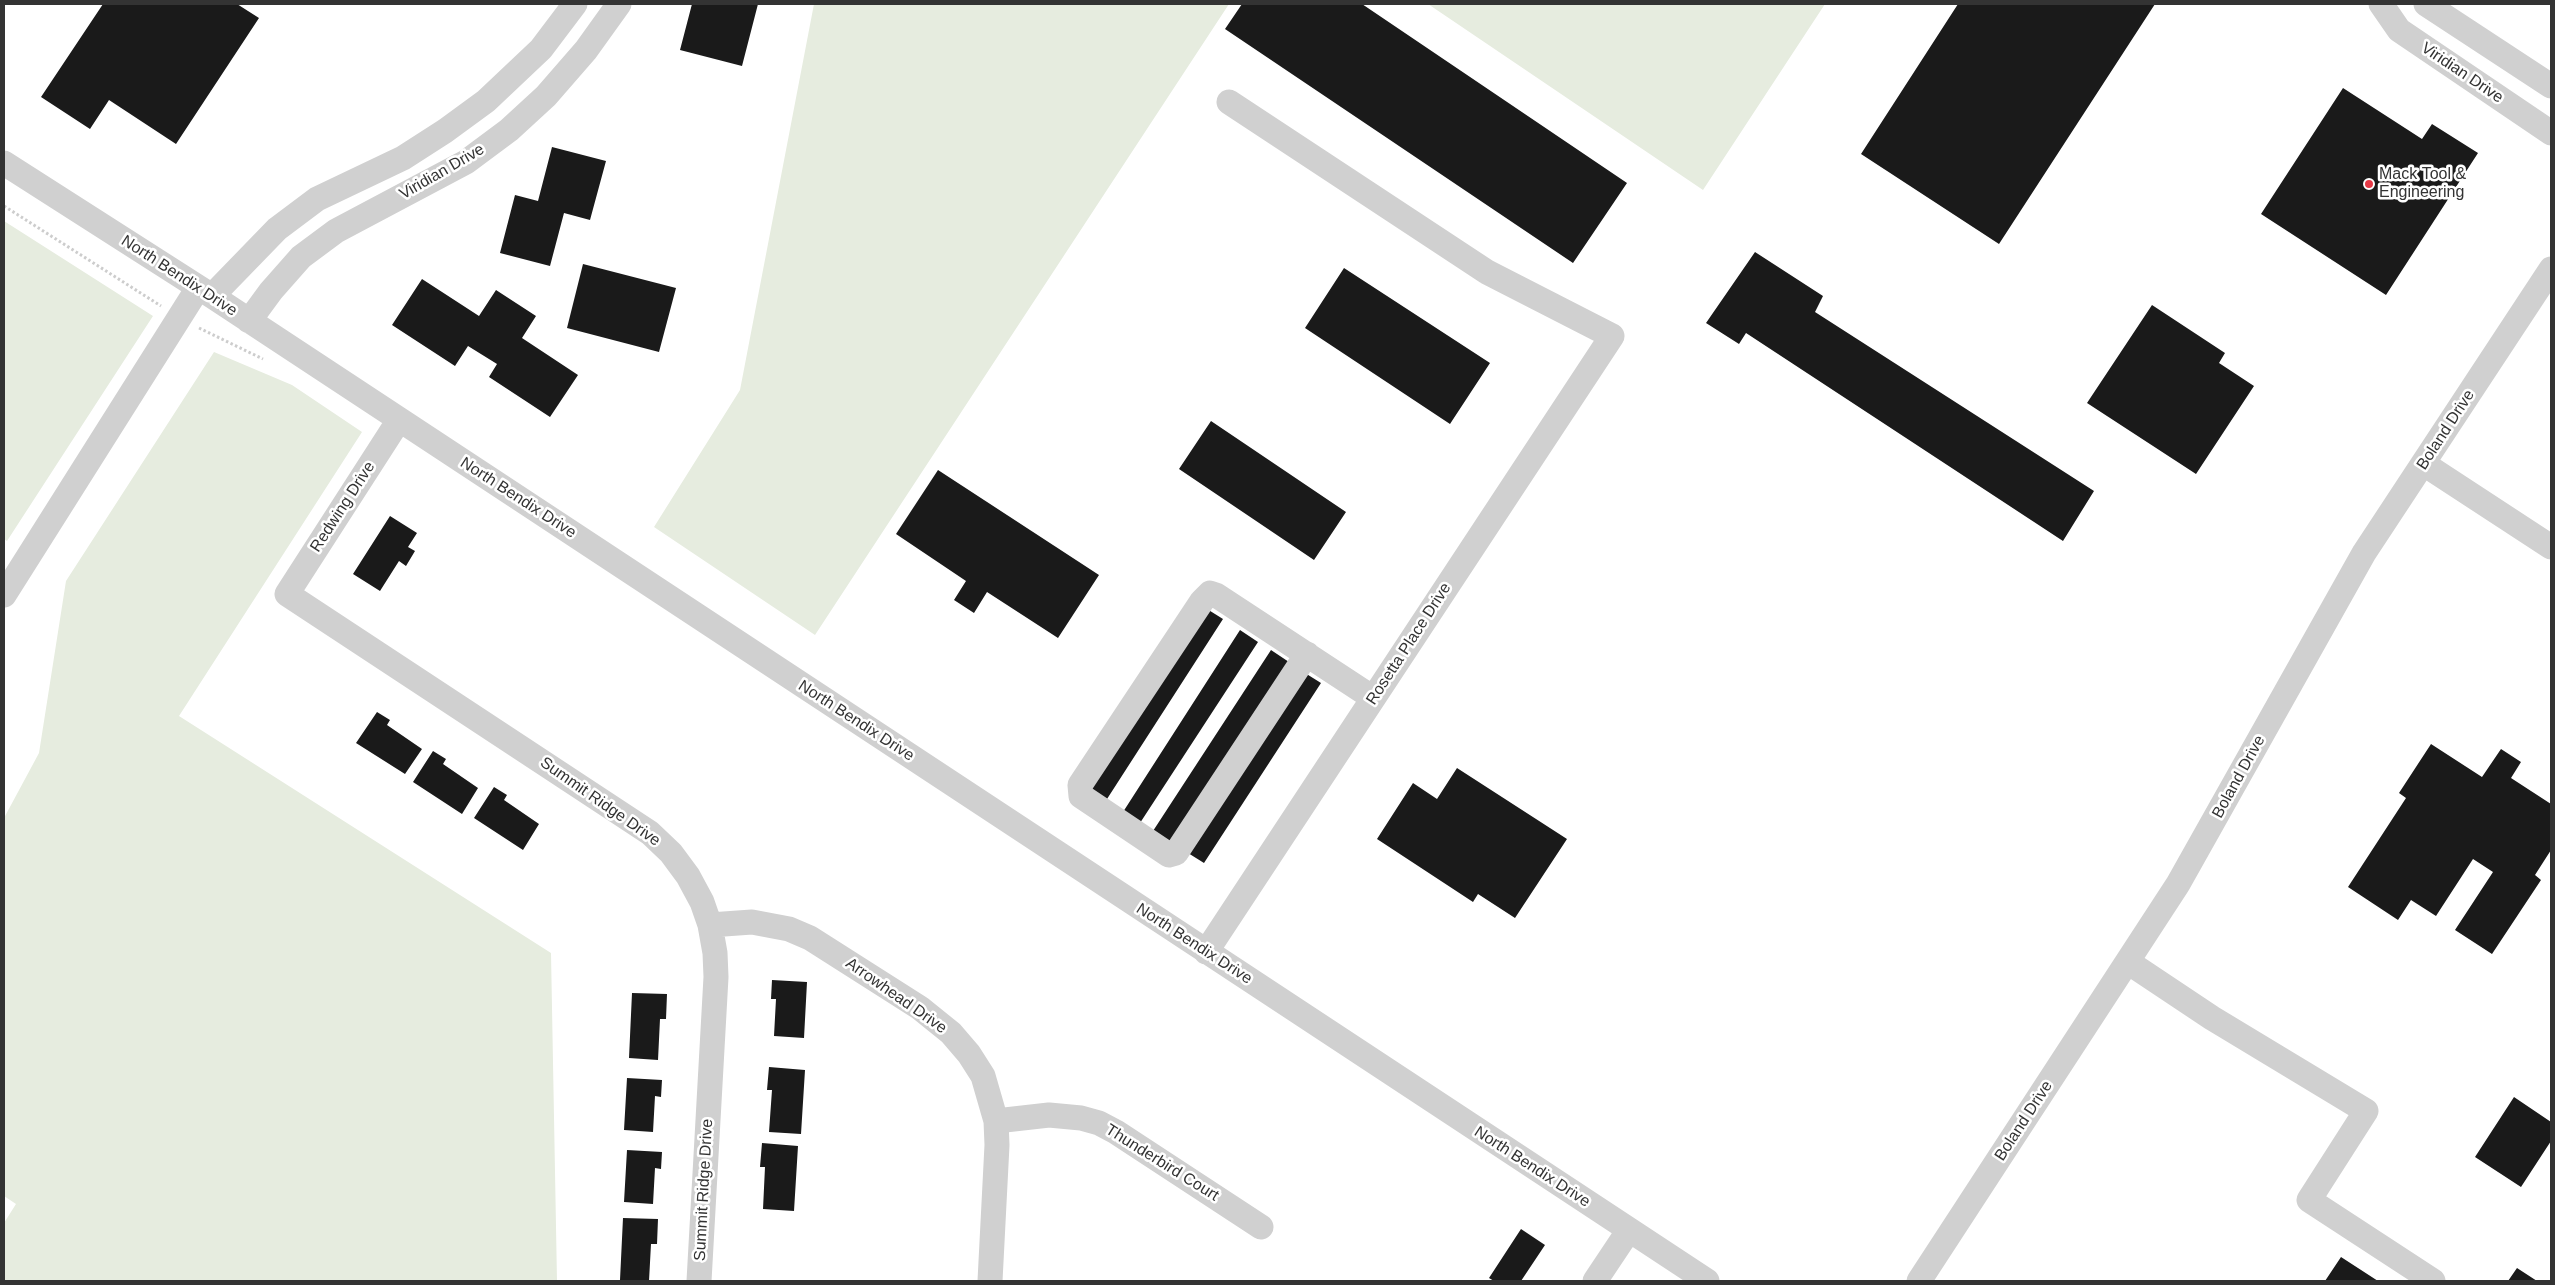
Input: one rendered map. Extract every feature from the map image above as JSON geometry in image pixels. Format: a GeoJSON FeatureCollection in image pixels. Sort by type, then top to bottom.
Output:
{"type":"FeatureCollection","features":[{"type":"Feature","properties":{"kind":"street","name":"Viridian Drive"},"geometry":{"type":"LineString","coordinates":[[4,595],[10,570],[205,292],[277,229],[317,199],[403,158],[445,132],[486,102],[541,49],[574,4]]}},
{"type":"Feature","properties":{"kind":"street","name":"Viridian Drive"},"geometry":{"type":"LineString","coordinates":[[249,321],[271,291],[301,257],[336,231],[466,162],[509,130],[546,96],[586,50],[619,4]]}},
{"type":"Feature","properties":{"kind":"street","name":"Viridian Drive"},"geometry":{"type":"LineString","coordinates":[[2381,4],[2399,30],[2551,133]]}},
{"type":"Feature","properties":{"kind":"street"},"geometry":{"type":"LineString","coordinates":[[2426,4],[2551,86]]}},
{"type":"Feature","properties":{"kind":"street"},"geometry":{"type":"LineString","coordinates":[[541,49],[568,70]]}},
{"type":"Feature","properties":{"kind":"street","name":"Rosetta Place Drive"},"geometry":{"type":"LineString","coordinates":[[1206,952],[1612,336],[1487,272],[1229,102]]}},
{"type":"Feature","properties":{"kind":"street"},"geometry":{"type":"LineString","coordinates":[[403,158],[418,188]]}},
{"type":"Feature","properties":{"kind":"street","name":"North Bendix Drive"},"geometry":{"type":"LineString","coordinates":[[4,163],[205,292],[1706,1281]]}},
{"type":"Feature","properties":{"kind":"street","name":"Boland Drive"},"geometry":{"type":"LineString","coordinates":[[1919,1281],[2128,962],[2212,825],[2364,553],[2551,269]]}},
{"type":"Feature","properties":{"kind":"street","name":"Redwing Drive"},"geometry":{"type":"LineString","coordinates":[[287,594],[399,420]]}},
{"type":"Feature","properties":{"kind":"street"},"geometry":{"type":"LineString","coordinates":[[2424,464],[2551,547]]}},
{"type":"Feature","properties":{"kind":"street"},"geometry":{"type":"LineString","coordinates":[[1306,654],[1176,852],[1169,855],[1081,796],[1080,784],[1197,609],[1210,593],[1216,595],[1374,698]]}},
{"type":"Feature","properties":{"kind":"street","name":"Summit Ridge Drive"},"geometry":{"type":"LineString","coordinates":[[287,594],[650,833],[670,853],[688,876],[702,902],[710,925],[715,953],[716,977],[699,1281]]}},
{"type":"Feature","properties":{"kind":"street","name":"Arrowhead Drive"},"geometry":{"type":"LineString","coordinates":[[710,925],[752,922],[789,929],[810,938],[920,1008],[951,1033],[969,1054],[983,1076],[996,1121],[997,1145],[990,1281]]}},
{"type":"Feature","properties":{"kind":"street"},"geometry":{"type":"LineString","coordinates":[[2128,962],[2212,1018],[2366,1111],[2309,1200],[2433,1281]]}},
{"type":"Feature","properties":{"kind":"street","name":"Thunderbird Court"},"geometry":{"type":"LineString","coordinates":[[996,1121],[1049,1115],[1081,1118],[1098,1124],[1116,1132],[1261,1227]]}},
{"type":"Feature","properties":{"kind":"street"},"geometry":{"type":"LineString","coordinates":[[1595,1281],[1629,1230]]}},
{"type":"Feature","properties":{"kind":"path"},"geometry":{"type":"LineString","coordinates":[[4,206],[157,303]]}},
{"type":"Feature","properties":{"kind":"shaded area"},"geometry":{"type":"Polygon","coordinates":[[[814,4],[1229,4],[815,635],[654,527],[740,390],[814,4]]]}},
{"type":"Feature","properties":{"kind":"shaded area"},"geometry":{"type":"Polygon","coordinates":[[[1428,4],[1825,4],[1703,190],[1428,4]]]}},
{"type":"Feature","properties":{"kind":"shaded area"},"geometry":{"type":"Polygon","coordinates":[[[4,221],[153,316],[7,541],[4,539],[4,221]]]}},
{"type":"Feature","properties":{"kind":"shaded area"},"geometry":{"type":"Polygon","coordinates":[[[214,352],[292,385],[362,432],[179,716],[551,953],[557,1281],[4,1281],[4,1223],[16,1204],[4,1196],[4,818],[39,753],[66,581],[214,352]]]}},
{"type":"Feature","properties":{"kind":"building"},"geometry":{"type":"Polygon","coordinates":[[[103,4],[237,4],[259,18],[176,144],[109,100],[90,129],[41,97],[103,4]]]}},
{"type":"Feature","properties":{"kind":"building"},"geometry":{"type":"Polygon","coordinates":[[[692,4],[758,4],[742,66],[680,50],[692,4]]]}},
{"type":"Feature","properties":{"kind":"building"},"geometry":{"type":"Polygon","coordinates":[[[1242,4],[1362,4],[1627,183],[1573,263],[1225,29],[1242,4]]]}},
{"type":"Feature","properties":{"kind":"building"},"geometry":{"type":"Polygon","coordinates":[[[1958,4],[2155,4],[1999,244],[1861,154],[1958,4]]]}},
{"type":"Feature","properties":{"kind":"building","name":"Mack Tool & Engineering"},"geometry":{"type":"Polygon","coordinates":[[[2343,88],[2422,139],[2432,124],[2478,153],[2386,295],[2261,214],[2343,88]]]}},
{"type":"Feature","properties":{"kind":"building"},"geometry":{"type":"Polygon","coordinates":[[[552,147],[606,161],[590,220],[564,213],[550,266],[500,253],[515,195],[538,201],[552,147]]]}},
{"type":"Feature","properties":{"kind":"building"},"geometry":{"type":"Polygon","coordinates":[[[1755,252],[1823,296],[1815,312],[2094,491],[2063,541],[1746,333],[1739,344],[1706,323],[1755,252]]]}},
{"type":"Feature","properties":{"kind":"building"},"geometry":{"type":"Polygon","coordinates":[[[583,264],[676,288],[659,352],[567,328],[583,264]]]}},
{"type":"Feature","properties":{"kind":"building"},"geometry":{"type":"Polygon","coordinates":[[[1344,268],[1490,363],[1450,424],[1305,328],[1344,268]]]}},
{"type":"Feature","properties":{"kind":"building"},"geometry":{"type":"Polygon","coordinates":[[[422,279],[479,316],[496,290],[536,316],[522,338],[578,375],[550,417],[489,377],[497,364],[468,346],[455,366],[392,325],[422,279]]]}},
{"type":"Feature","properties":{"kind":"building"},"geometry":{"type":"Polygon","coordinates":[[[2152,305],[2225,353],[2219,363],[2254,386],[2196,474],[2087,403],[2152,305]]]}},
{"type":"Feature","properties":{"kind":"building"},"geometry":{"type":"Polygon","coordinates":[[[1211,421],[1346,512],[1314,560],[1179,469],[1211,421]]]}},
{"type":"Feature","properties":{"kind":"building"},"geometry":{"type":"Polygon","coordinates":[[[938,470],[1099,575],[1058,638],[987,592],[974,613],[954,600],[966,581],[896,534],[938,470]]]}},
{"type":"Feature","properties":{"kind":"building"},"geometry":{"type":"Polygon","coordinates":[[[390,516],[417,533],[408,547],[415,551],[406,566],[399,561],[380,591],[353,574],[390,516]]]}},
{"type":"Feature","properties":{"kind":"building"},"geometry":{"type":"Polygon","coordinates":[[[1207,609],[1223,619],[1107,799],[1091,789],[1207,609]]]}},
{"type":"Feature","properties":{"kind":"building"},"geometry":{"type":"Polygon","coordinates":[[[1240,630],[1258,642],[1140,823],[1123,812],[1240,630]]]}},
{"type":"Feature","properties":{"kind":"building"},"geometry":{"type":"Polygon","coordinates":[[[1271,650],[1289,662],[1171,843],[1153,831],[1271,650]]]}},
{"type":"Feature","properties":{"kind":"building"},"geometry":{"type":"Polygon","coordinates":[[[1305,673],[1321,683],[1204,863],[1188,853],[1305,673]]]}},
{"type":"Feature","properties":{"kind":"building"},"geometry":{"type":"Polygon","coordinates":[[[377,712],[390,720],[387,725],[422,749],[405,774],[356,743],[377,712]]]}},
{"type":"Feature","properties":{"kind":"building"},"geometry":{"type":"Polygon","coordinates":[[[2431,744],[2482,777],[2501,749],[2521,762],[2511,778],[2551,804],[2551,850],[2535,875],[2541,880],[2492,954],[2455,930],[2493,872],[2473,859],[2436,916],[2411,900],[2398,920],[2348,887],[2406,798],[2399,793],[2431,744]]]}},
{"type":"Feature","properties":{"kind":"building"},"geometry":{"type":"Polygon","coordinates":[[[433,751],[446,759],[443,764],[478,788],[462,814],[413,782],[433,751]]]}},
{"type":"Feature","properties":{"kind":"building"},"geometry":{"type":"Polygon","coordinates":[[[1457,768],[1567,839],[1515,918],[1478,894],[1473,902],[1377,839],[1413,783],[1437,799],[1457,768]]]}},
{"type":"Feature","properties":{"kind":"building"},"geometry":{"type":"Polygon","coordinates":[[[494,787],[507,795],[504,800],[539,824],[523,850],[474,818],[494,787]]]}},
{"type":"Feature","properties":{"kind":"building"},"geometry":{"type":"Polygon","coordinates":[[[772,980],[807,982],[804,1038],[774,1036],[776,999],[771,999],[772,980]]]}},
{"type":"Feature","properties":{"kind":"building"},"geometry":{"type":"Polygon","coordinates":[[[632,993],[667,994],[666,1019],[660,1019],[658,1060],[629,1058],[632,993]]]}},
{"type":"Feature","properties":{"kind":"building"},"geometry":{"type":"Polygon","coordinates":[[[769,1067],[805,1070],[801,1134],[769,1132],[772,1090],[767,1090],[769,1067]]]}},
{"type":"Feature","properties":{"kind":"building"},"geometry":{"type":"Polygon","coordinates":[[[627,1078],[662,1080],[661,1097],[655,1096],[653,1132],[624,1130],[627,1078]]]}},
{"type":"Feature","properties":{"kind":"building"},"geometry":{"type":"Polygon","coordinates":[[[2514,1097],[2551,1122],[2551,1141],[2521,1187],[2475,1157],[2514,1097]]]}},
{"type":"Feature","properties":{"kind":"building"},"geometry":{"type":"Polygon","coordinates":[[[762,1143],[798,1146],[794,1211],[763,1209],[765,1167],[760,1167],[762,1143]]]}},
{"type":"Feature","properties":{"kind":"building"},"geometry":{"type":"Polygon","coordinates":[[[627,1150],[662,1152],[661,1169],[655,1168],[653,1204],[624,1202],[627,1150]]]}},
{"type":"Feature","properties":{"kind":"building"},"geometry":{"type":"Polygon","coordinates":[[[623,1218],[658,1219],[657,1244],[651,1244],[649,1281],[620,1280],[623,1218]]]}},
{"type":"Feature","properties":{"kind":"building"},"geometry":{"type":"Polygon","coordinates":[[[1521,1229],[1545,1245],[1521,1281],[1494,1281],[1489,1278],[1521,1229]]]}},
{"type":"Feature","properties":{"kind":"building"},"geometry":{"type":"Polygon","coordinates":[[[2341,1257],[2378,1281],[2325,1281],[2341,1257]]]}},
{"type":"Feature","properties":{"kind":"building"},"geometry":{"type":"Polygon","coordinates":[[[2517,1268],[2537,1281],[2508,1281],[2517,1268]]]}},
{"type":"Feature","properties":{"kind":"place","name":"Mack Tool & Engineering"},"geometry":{"type":"Point","coordinates":[2369,184]}}]}
